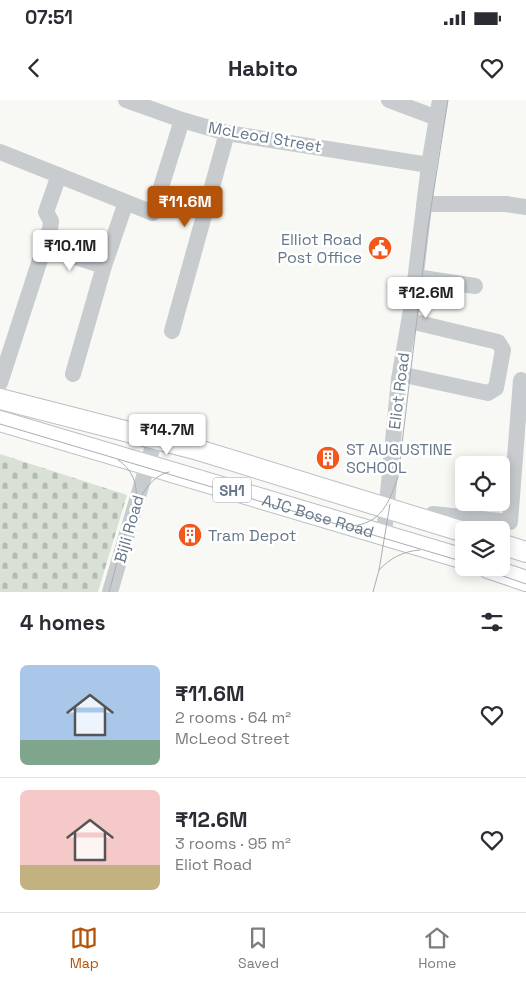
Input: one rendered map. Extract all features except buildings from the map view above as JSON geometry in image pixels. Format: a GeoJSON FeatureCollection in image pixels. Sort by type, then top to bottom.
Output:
{"type":"FeatureCollection","features":[{"type":"Feature","properties":{"kind":"main road"},"geometry":{"type":"LineString","coordinates":[[0,400],[155,439],[455,529]]}},
{"type":"Feature","properties":{"kind":"main road","name":"AJC Bose Road"},"geometry":{"type":"LineString","coordinates":[[0,421],[455,556]]}},
{"type":"Feature","properties":{"kind":"main road"},"geometry":{"type":"LineString","coordinates":[[510,547],[526,552]]}},
{"type":"Feature","properties":{"kind":"main road"},"geometry":{"type":"LineString","coordinates":[[510,576],[526,581]]}},
{"type":"Feature","properties":{"kind":"street","name":"McLeod Street"},"geometry":{"type":"LineString","coordinates":[[126,100],[227,134],[429,165]]}},
{"type":"Feature","properties":{"kind":"street"},"geometry":{"type":"LineString","coordinates":[[389,100],[437,118]]}},
{"type":"Feature","properties":{"kind":"street","name":"Eliot Road"},"geometry":{"type":"LineString","coordinates":[[384,534],[400,374],[410,320],[429,165],[440,100]]}},
{"type":"Feature","properties":{"kind":"street"},"geometry":{"type":"LineString","coordinates":[[0,152],[153,213],[182,120]]}},
{"type":"Feature","properties":{"kind":"street"},"geometry":{"type":"LineString","coordinates":[[172,331],[227,134]]}},
{"type":"Feature","properties":{"kind":"street"},"geometry":{"type":"LineString","coordinates":[[0,383],[44,247],[51,221],[46,212],[59,175]]}},
{"type":"Feature","properties":{"kind":"street"},"geometry":{"type":"LineString","coordinates":[[74,374],[104,266],[126,202]]}},
{"type":"Feature","properties":{"kind":"street"},"geometry":{"type":"LineString","coordinates":[[424,204],[506,204],[526,207]]}},
{"type":"Feature","properties":{"kind":"street"},"geometry":{"type":"LineString","coordinates":[[44,247],[104,266]]}},
{"type":"Feature","properties":{"kind":"street"},"geometry":{"type":"LineString","coordinates":[[416,277],[475,286]]}},
{"type":"Feature","properties":{"kind":"street"},"geometry":{"type":"LineString","coordinates":[[400,374],[488,393],[496,388],[503,350],[498,342],[410,320]]}},
{"type":"Feature","properties":{"kind":"street"},"geometry":{"type":"LineString","coordinates":[[430,521],[433,514],[510,522],[521,380]]}},
{"type":"Feature","properties":{"kind":"street","name":"Bijli Road"},"geometry":{"type":"LineString","coordinates":[[110,592],[155,439]]}},
{"type":"Feature","properties":{"kind":"green space"},"geometry":{"type":"Polygon","coordinates":[[[0,454],[127,495],[98,592],[0,592],[0,454]]]}},
{"type":"Feature","properties":{"kind":"tram line"},"geometry":{"type":"LineString","coordinates":[[351,526],[370,521],[377,516],[387,503],[398,477],[428,227],[448,100]]}},
{"type":"Feature","properties":{"kind":"tram line"},"geometry":{"type":"LineString","coordinates":[[0,424],[455,559]]}},
{"type":"Feature","properties":{"kind":"tram line"},"geometry":{"type":"LineString","coordinates":[[118,460],[127,468],[133,478],[136,489],[136,501]]}},
{"type":"Feature","properties":{"kind":"tram line"},"geometry":{"type":"LineString","coordinates":[[109,592],[136,505],[145,489],[156,478],[169,472]]}},
{"type":"Feature","properties":{"kind":"tram line"},"geometry":{"type":"LineString","coordinates":[[373,592],[379,570],[390,504]]}},
{"type":"Feature","properties":{"kind":"tram line"},"geometry":{"type":"LineString","coordinates":[[379,570],[398,556],[420,550]]}},
{"type":"Feature","properties":{"kind":"tram line"},"geometry":{"type":"LineString","coordinates":[[503,576],[526,584]]}},
{"type":"Feature","properties":{"kind":"place","name":"Elliot Road Post Office"},"geometry":{"type":"Point","coordinates":[380,248]}},
{"type":"Feature","properties":{"kind":"place","name":"ST AUGUSTINE SCHOOL"},"geometry":{"type":"Point","coordinates":[328,458]}},
{"type":"Feature","properties":{"kind":"place","name":"Tram Depot"},"geometry":{"type":"Point","coordinates":[190,535]}}]}
